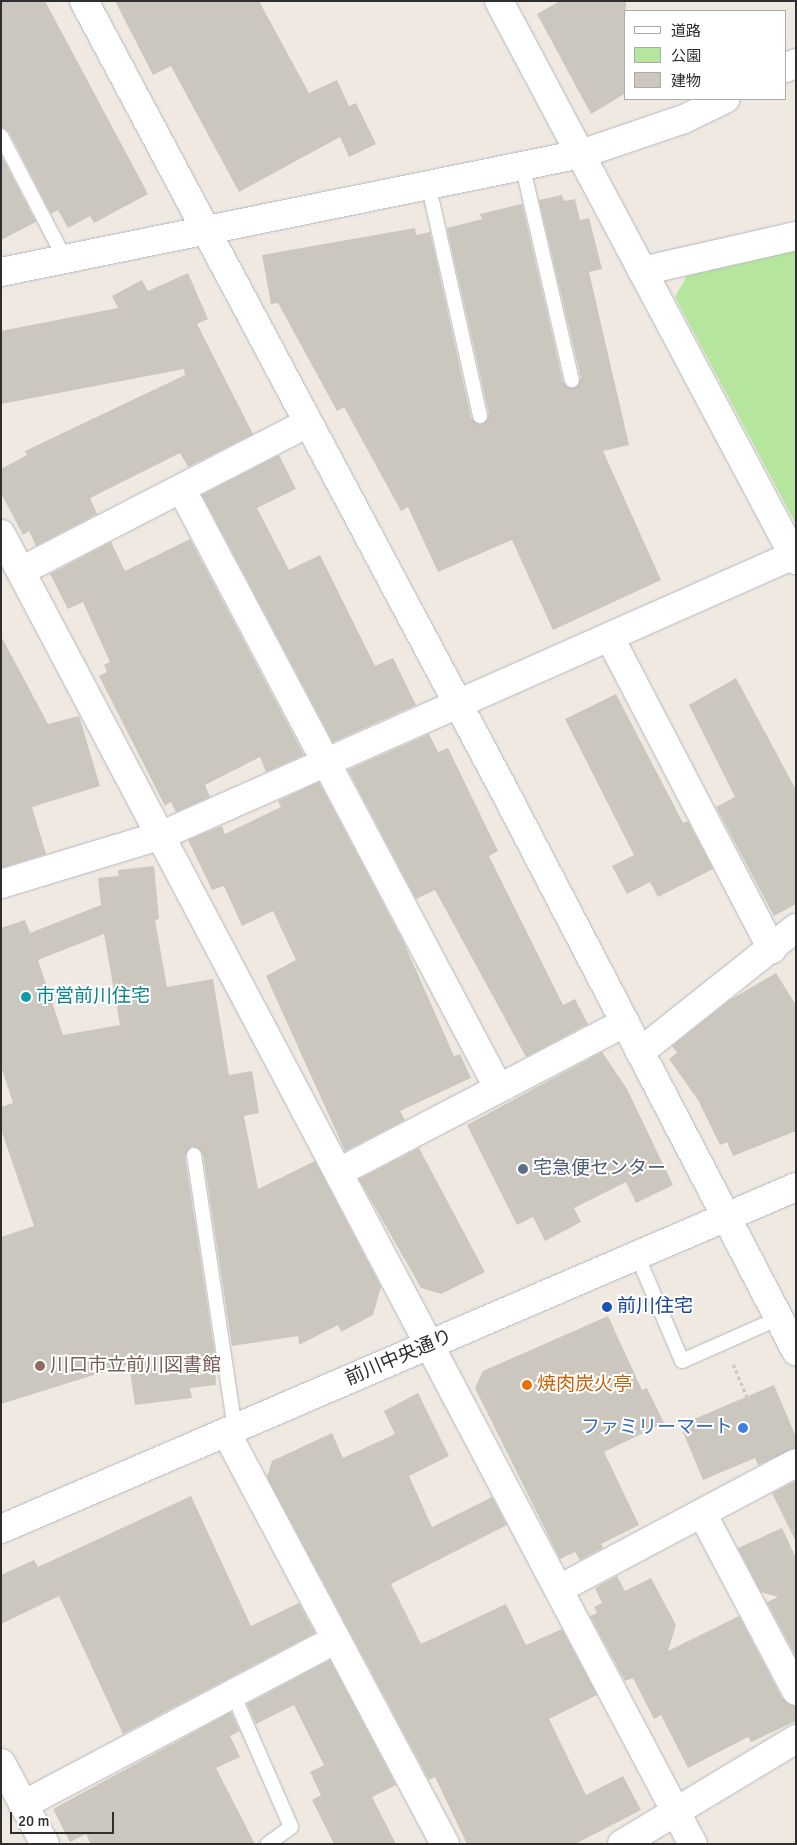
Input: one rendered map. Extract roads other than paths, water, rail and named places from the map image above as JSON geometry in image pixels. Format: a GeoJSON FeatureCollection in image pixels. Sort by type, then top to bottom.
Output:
{"type":"FeatureCollection","features":[{"type":"Feature","properties":{"kind":"street"},"geometry":{"type":"LineString","coordinates":[[84,1],[306,424],[458,706],[796,1350]]}},
{"type":"Feature","properties":{"kind":"street"},"geometry":{"type":"LineString","coordinates":[[1,884],[162,835],[795,556],[499,1]]}},
{"type":"Feature","properties":{"kind":"street"},"geometry":{"type":"LineString","coordinates":[[1,272],[428,183],[581,154],[684,119],[723,100]]}},
{"type":"Feature","properties":{"kind":"street"},"geometry":{"type":"LineString","coordinates":[[642,271],[796,236]]}},
{"type":"Feature","properties":{"kind":"street"},"geometry":{"type":"LineString","coordinates":[[21,571],[182,490],[306,424]]}},
{"type":"Feature","properties":{"kind":"street"},"geometry":{"type":"LineString","coordinates":[[182,490],[328,762],[498,1086]]}},
{"type":"Feature","properties":{"kind":"street"},"geometry":{"type":"LineString","coordinates":[[1,534],[162,835],[693,1844]]}},
{"type":"Feature","properties":{"kind":"street"},"geometry":{"type":"LineString","coordinates":[[610,638],[772,949]]}},
{"type":"Feature","properties":{"kind":"street"},"geometry":{"type":"LineString","coordinates":[[640,1052],[772,949],[796,928]]}},
{"type":"Feature","properties":{"kind":"street"},"geometry":{"type":"LineString","coordinates":[[339,1172],[498,1086],[624,1023]]}},
{"type":"Feature","properties":{"kind":"street","name":"前川中央通り"},"geometry":{"type":"LineString","coordinates":[[1,1529],[796,1186]]}},
{"type":"Feature","properties":{"kind":"street"},"geometry":{"type":"LineString","coordinates":[[231,1430],[336,1639],[445,1844]]}},
{"type":"Feature","properties":{"kind":"street"},"geometry":{"type":"LineString","coordinates":[[559,1589],[702,1515],[796,1463]]}},
{"type":"Feature","properties":{"kind":"street"},"geometry":{"type":"LineString","coordinates":[[702,1515],[796,1692]]}},
{"type":"Feature","properties":{"kind":"street"},"geometry":{"type":"LineString","coordinates":[[24,1805],[336,1639]]}},
{"type":"Feature","properties":{"kind":"street"},"geometry":{"type":"LineString","coordinates":[[622,1844],[796,1739]]}},
{"type":"Feature","properties":{"kind":"street"},"geometry":{"type":"LineString","coordinates":[[1,1763],[45,1844]]}},
{"type":"Feature","properties":{"kind":"lane"},"geometry":{"type":"LineString","coordinates":[[1,136],[65,259]]}},
{"type":"Feature","properties":{"kind":"lane"},"geometry":{"type":"LineString","coordinates":[[522,164],[572,380]]}},
{"type":"Feature","properties":{"kind":"lane"},"geometry":{"type":"LineString","coordinates":[[428,183],[480,416]]}},
{"type":"Feature","properties":{"kind":"lane"},"geometry":{"type":"LineString","coordinates":[[194,1155],[231,1430]]}},
{"type":"Feature","properties":{"kind":"lane"},"geometry":{"type":"LineString","coordinates":[[638,1255],[682,1361],[779,1318]]}},
{"type":"Feature","properties":{"kind":"lane"},"geometry":{"type":"LineString","coordinates":[[233,1694],[291,1827],[268,1844]]}},
{"type":"Feature","properties":{"kind":"place","name":"市営前川住宅"},"geometry":{"type":"Point","coordinates":[26,997]}},
{"type":"Feature","properties":{"kind":"place","name":"宅急便センター"},"geometry":{"type":"Point","coordinates":[523,1169]}},
{"type":"Feature","properties":{"kind":"place","name":"前川住宅"},"geometry":{"type":"Point","coordinates":[607,1307]}},
{"type":"Feature","properties":{"kind":"place","name":"川口市立前川図書館"},"geometry":{"type":"Point","coordinates":[40,1366]}},
{"type":"Feature","properties":{"kind":"place","name":"焼肉炭火亭"},"geometry":{"type":"Point","coordinates":[527,1385]}},
{"type":"Feature","properties":{"kind":"place","name":"ファミリーマート"},"geometry":{"type":"Point","coordinates":[743,1428]}}]}
